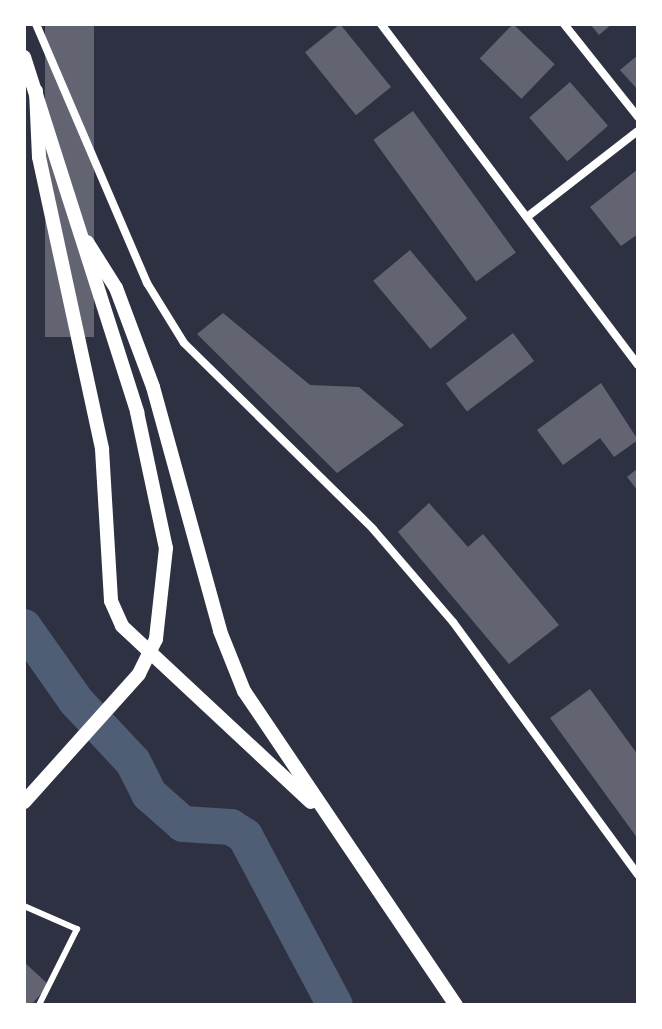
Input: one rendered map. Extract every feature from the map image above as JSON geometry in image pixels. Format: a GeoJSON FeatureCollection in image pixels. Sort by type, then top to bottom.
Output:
{"type":"FeatureCollection","features":[{"type":"Feature","properties":{"kind":"street"},"geometry":{"type":"LineString","coordinates":[[36,24],[124,232],[184,343],[373,529],[453,622],[638,875]]}},
{"type":"Feature","properties":{"kind":"street"},"geometry":{"type":"LineString","coordinates":[[381,24],[638,365]]}},
{"type":"Feature","properties":{"kind":"street"},"geometry":{"type":"LineString","coordinates":[[564,24],[638,117]]}},
{"type":"Feature","properties":{"kind":"street"},"geometry":{"type":"LineString","coordinates":[[24,57],[87,242],[137,412],[166,548],[156,639],[122,699],[24,802]]}},
{"type":"Feature","properties":{"kind":"street"},"geometry":{"type":"LineString","coordinates":[[36,91],[39,157],[102,449],[116,616],[329,817]]}},
{"type":"Feature","properties":{"kind":"street"},"geometry":{"type":"LineString","coordinates":[[527,217],[638,131]]}},
{"type":"Feature","properties":{"kind":"street"},"geometry":{"type":"LineString","coordinates":[[87,242],[116,288],[153,387],[229,659],[329,817],[456,1005]]}},
{"type":"Feature","properties":{"kind":"lane"},"geometry":{"type":"LineString","coordinates":[[24,906],[77,929],[39,1005]]}},
{"type":"Feature","properties":{"kind":"building"},"geometry":{"type":"Polygon","coordinates":[[[45,24],[94,24],[94,337],[45,337],[45,24]]]}},
{"type":"Feature","properties":{"kind":"building"},"geometry":{"type":"Polygon","coordinates":[[[340,24],[391,87],[356,115],[305,52],[340,24]]]}},
{"type":"Feature","properties":{"kind":"building"},"geometry":{"type":"Polygon","coordinates":[[[513,24],[555,64],[521,99],[480,59],[513,24]]]}},
{"type":"Feature","properties":{"kind":"building"},"geometry":{"type":"Polygon","coordinates":[[[590,24],[612,24],[599,35],[590,24]]]}},
{"type":"Feature","properties":{"kind":"building"},"geometry":{"type":"Polygon","coordinates":[[[638,55],[638,90],[620,70],[638,55]]]}},
{"type":"Feature","properties":{"kind":"building"},"geometry":{"type":"Polygon","coordinates":[[[570,82],[608,126],[567,161],[529,117],[570,82]]]}},
{"type":"Feature","properties":{"kind":"building"},"geometry":{"type":"Polygon","coordinates":[[[413,111],[516,253],[476,281],[373,140],[413,111]]]}},
{"type":"Feature","properties":{"kind":"building"},"geometry":{"type":"Polygon","coordinates":[[[638,169],[638,234],[621,246],[590,207],[638,169]]]}},
{"type":"Feature","properties":{"kind":"building"},"geometry":{"type":"Polygon","coordinates":[[[410,250],[467,318],[430,349],[373,281],[410,250]]]}},
{"type":"Feature","properties":{"kind":"building"},"geometry":{"type":"Polygon","coordinates":[[[223,313],[310,385],[359,387],[404,425],[337,473],[197,334],[223,313]]]}},
{"type":"Feature","properties":{"kind":"building"},"geometry":{"type":"Polygon","coordinates":[[[513,333],[534,361],[467,412],[446,384],[513,333]]]}},
{"type":"Feature","properties":{"kind":"building"},"geometry":{"type":"Polygon","coordinates":[[[601,383],[638,440],[614,457],[600,438],[563,465],[537,430],[601,383]]]}},
{"type":"Feature","properties":{"kind":"building"},"geometry":{"type":"Polygon","coordinates":[[[638,468],[638,491],[627,477],[638,468]]]}},
{"type":"Feature","properties":{"kind":"building"},"geometry":{"type":"Polygon","coordinates":[[[429,503],[468,547],[483,534],[559,625],[509,664],[398,532],[429,503]]]}},
{"type":"Feature","properties":{"kind":"building"},"geometry":{"type":"Polygon","coordinates":[[[590,689],[638,755],[638,839],[550,718],[590,689]]]}},
{"type":"Feature","properties":{"kind":"building"},"geometry":{"type":"Polygon","coordinates":[[[24,962],[49,985],[31,1005],[24,1005],[24,962]]]}},
{"type":"Feature","properties":{"kind":"waterway"},"geometry":{"type":"LineString","coordinates":[[24,627],[76,701],[133,762],[149,794],[183,824],[231,827],[245,836],[335,1005]]}}]}
